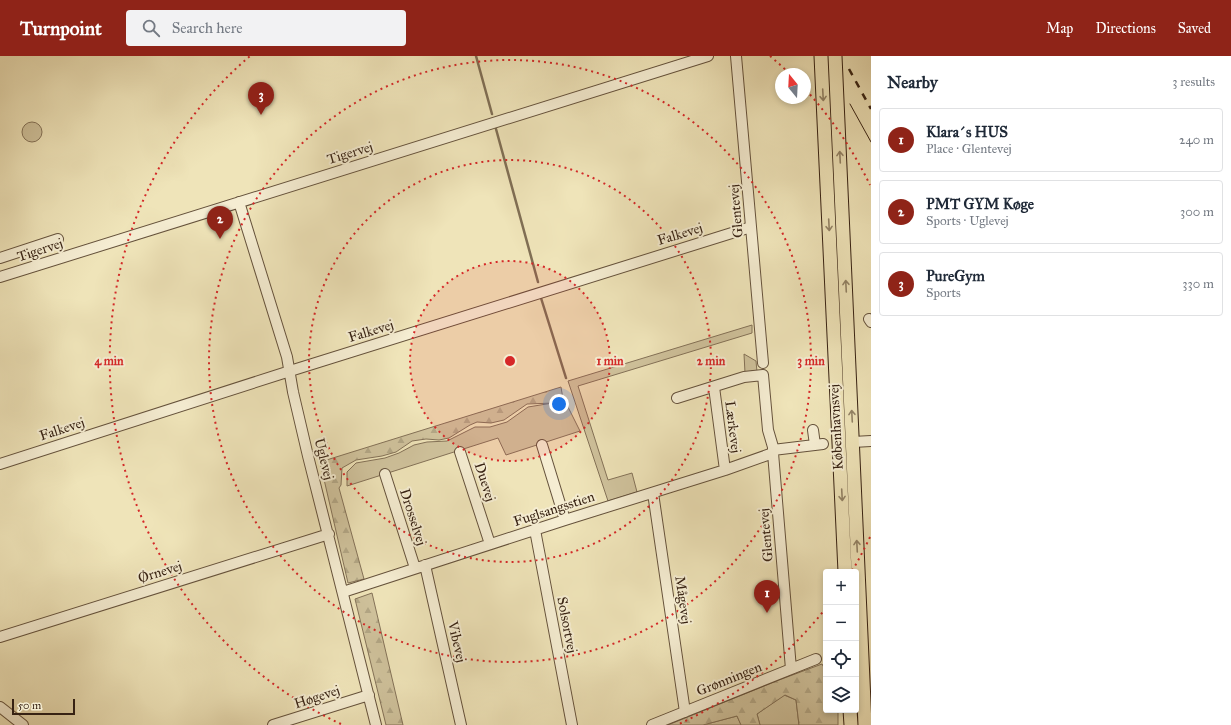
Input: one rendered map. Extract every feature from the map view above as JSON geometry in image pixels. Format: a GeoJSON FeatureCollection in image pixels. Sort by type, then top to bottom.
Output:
{"type":"FeatureCollection","features":[{"type":"Feature","properties":{"kind":"main road","name":"Københavnsvej"},"geometry":{"type":"LineString","coordinates":[[821,56],[845,569]]}},
{"type":"Feature","properties":{"kind":"main road","name":"Københavnsvej"},"geometry":{"type":"LineString","coordinates":[[835,56],[865,725]]}},
{"type":"Feature","properties":{"kind":"main road"},"geometry":{"type":"LineString","coordinates":[[850,713],[851,725]]}},
{"type":"Feature","properties":{"kind":"street","name":"Tigervej"},"geometry":{"type":"LineString","coordinates":[[0,277],[708,56]]}},
{"type":"Feature","properties":{"kind":"street","name":"Glentevej"},"geometry":{"type":"LineString","coordinates":[[736,56],[763,363]]}},
{"type":"Feature","properties":{"kind":"street","name":"Uglevej"},"geometry":{"type":"LineString","coordinates":[[239,202],[287,357],[308,456],[329,534],[376,725]]}},
{"type":"Feature","properties":{"kind":"street","name":"Falkevej"},"geometry":{"type":"LineString","coordinates":[[0,464],[290,371],[751,227]]}},
{"type":"Feature","properties":{"kind":"street"},"geometry":{"type":"LineString","coordinates":[[0,258],[58,239]]}},
{"type":"Feature","properties":{"kind":"street","name":"Glentevej"},"geometry":{"type":"LineString","coordinates":[[764,375],[768,430],[773,452],[791,669]]}},
{"type":"Feature","properties":{"kind":"street","name":"Lærkevej"},"geometry":{"type":"LineString","coordinates":[[676,398],[744,377],[764,375]]}},
{"type":"Feature","properties":{"kind":"street","name":"Lærkevej"},"geometry":{"type":"LineString","coordinates":[[714,387],[725,470]]}},
{"type":"Feature","properties":{"kind":"street","name":"Fuglsangsstien"},"geometry":{"type":"LineString","coordinates":[[343,592],[725,470],[773,452],[819,444],[813,430]]}},
{"type":"Feature","properties":{"kind":"street"},"geometry":{"type":"LineString","coordinates":[[853,442],[871,441]]}},
{"type":"Feature","properties":{"kind":"street"},"geometry":{"type":"LineString","coordinates":[[542,445],[565,520]]}},
{"type":"Feature","properties":{"kind":"street","name":"Duevej"},"geometry":{"type":"LineString","coordinates":[[460,452],[490,544]]}},
{"type":"Feature","properties":{"kind":"street","name":"Drosselvej"},"geometry":{"type":"LineString","coordinates":[[385,474],[415,568]]}},
{"type":"Feature","properties":{"kind":"street","name":"Mågevej"},"geometry":{"type":"LineString","coordinates":[[653,493],[685,712]]}},
{"type":"Feature","properties":{"kind":"street","name":"Solsortvej"},"geometry":{"type":"LineString","coordinates":[[535,530],[572,725]]}},
{"type":"Feature","properties":{"kind":"street","name":"Ørnevej"},"geometry":{"type":"LineString","coordinates":[[0,637],[329,534]]}},
{"type":"Feature","properties":{"kind":"street","name":"Vibevej"},"geometry":{"type":"LineString","coordinates":[[425,565],[461,725]]}},
{"type":"Feature","properties":{"kind":"street","name":"Grønningen"},"geometry":{"type":"LineString","coordinates":[[652,725],[816,659]]}},
{"type":"Feature","properties":{"kind":"street","name":"Høgevej"},"geometry":{"type":"LineString","coordinates":[[273,725],[369,695]]}},
{"type":"Feature","properties":{"kind":"street"},"geometry":{"type":"LineString","coordinates":[[0,707],[23,725]]}},
{"type":"Feature","properties":{"kind":"street"},"geometry":{"type":"LineString","coordinates":[[0,716],[11,725]]}},
{"type":"Feature","properties":{"kind":"green space"},"geometry":{"type":"Polygon","coordinates":[[[32,122],[39,125],[42,132],[39,139],[32,142],[25,139],[22,132],[25,125],[32,122]]]}},
{"type":"Feature","properties":{"kind":"green space"},"geometry":{"type":"Polygon","coordinates":[[[752,325],[752,333],[578,386],[608,480],[632,473],[637,492],[608,501],[568,381],[752,325]]]}},
{"type":"Feature","properties":{"kind":"green space"},"geometry":{"type":"Polygon","coordinates":[[[744,354],[756,361],[757,372],[752,371],[745,373],[744,354]]]}},
{"type":"Feature","properties":{"kind":"green space"},"geometry":{"type":"Polygon","coordinates":[[[561,387],[563,399],[554,403],[527,404],[504,420],[491,423],[477,422],[449,438],[412,441],[396,452],[356,460],[342,468],[341,485],[339,488],[364,579],[348,583],[320,462],[561,387]]]}},
{"type":"Feature","properties":{"kind":"green space"},"geometry":{"type":"Polygon","coordinates":[[[565,401],[580,431],[506,455],[498,438],[347,486],[347,472],[356,463],[385,458],[414,445],[427,442],[447,441],[475,427],[490,427],[507,422],[528,407],[565,401]]]}},
{"type":"Feature","properties":{"kind":"green space"},"geometry":{"type":"Polygon","coordinates":[[[372,593],[403,725],[386,725],[355,599],[372,593]]]}},
{"type":"Feature","properties":{"kind":"green space"},"geometry":{"type":"Polygon","coordinates":[[[822,664],[823,713],[838,713],[838,725],[799,725],[796,700],[785,695],[757,714],[760,725],[741,725],[737,716],[703,725],[668,725],[822,664]]]}},
{"type":"Feature","properties":{"kind":"green space"},"geometry":{"type":"Polygon","coordinates":[[[784,695],[796,700],[799,725],[760,725],[757,714],[784,695]]]}},
{"type":"Feature","properties":{"kind":"green space"},"geometry":{"type":"Polygon","coordinates":[[[737,716],[741,725],[703,725],[737,716]]]}},
{"type":"Feature","properties":{"kind":"waterway"},"geometry":{"type":"LineString","coordinates":[[476,56],[492,114]]}},
{"type":"Feature","properties":{"kind":"waterway"},"geometry":{"type":"LineString","coordinates":[[496,129],[538,282]]}},
{"type":"Feature","properties":{"kind":"waterway"},"geometry":{"type":"LineString","coordinates":[[541,298],[566,378]]}},
{"type":"Feature","properties":{"kind":"tram line"},"geometry":{"type":"LineString","coordinates":[[850,104],[871,142]]}},
{"type":"Feature","properties":{"kind":"railway"},"geometry":{"type":"LineString","coordinates":[[849,69],[871,109]]}},
{"type":"Feature","properties":{"kind":"place","name":"PureGym"},"geometry":{"type":"Point","coordinates":[261,115]}},
{"type":"Feature","properties":{"kind":"place","name":"PMT GYM Køge"},"geometry":{"type":"Point","coordinates":[220,239]}},
{"type":"Feature","properties":{"kind":"place","name":"Klara´s HUS"},"geometry":{"type":"Point","coordinates":[767,613]}}]}
